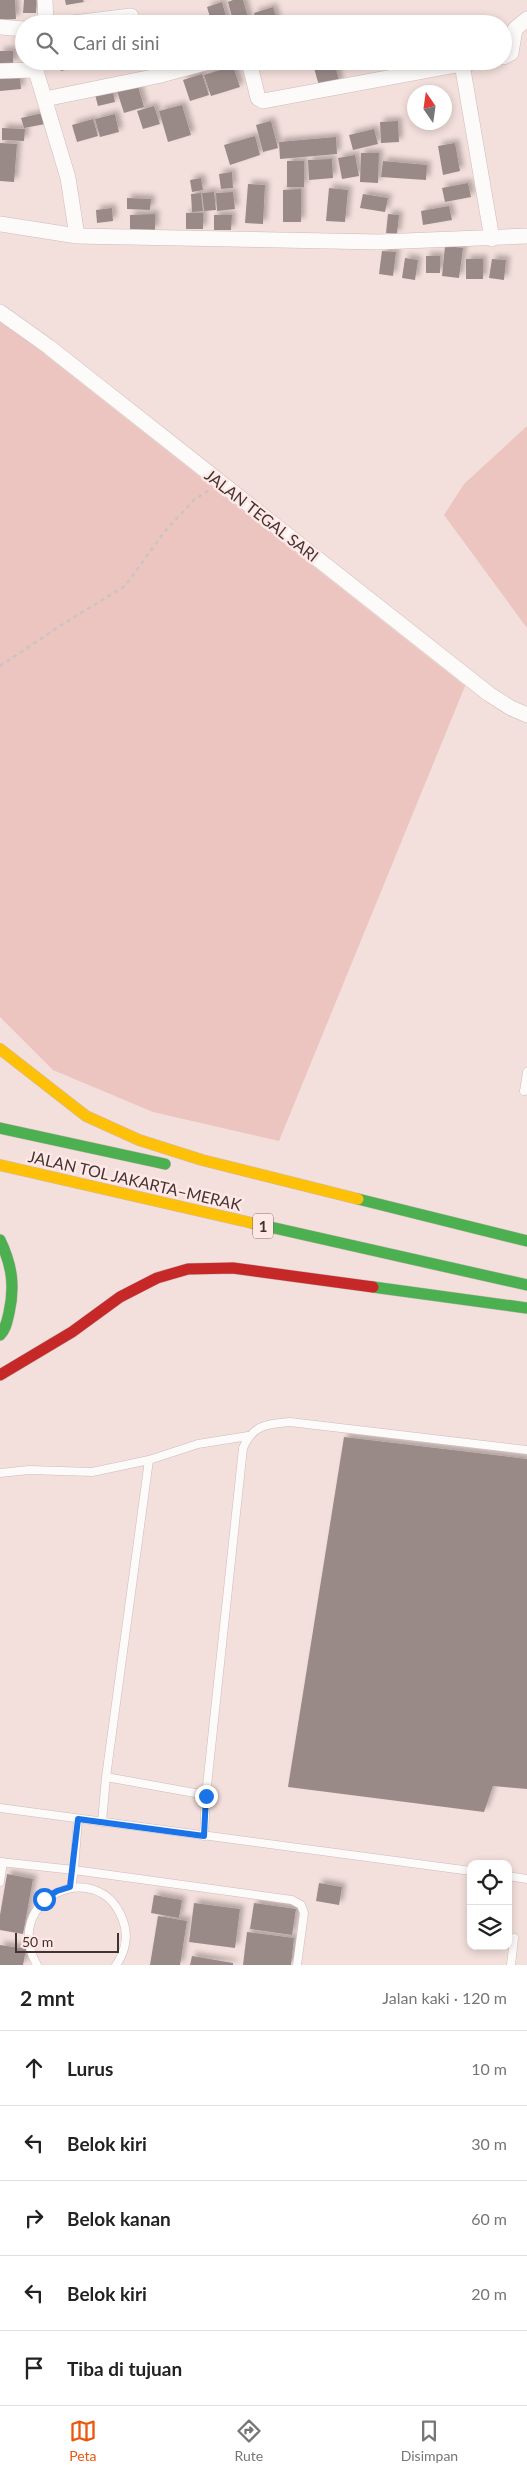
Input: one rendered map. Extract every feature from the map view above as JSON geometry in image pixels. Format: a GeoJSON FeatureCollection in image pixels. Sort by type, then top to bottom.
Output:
{"type":"FeatureCollection","features":[{"type":"Feature","properties":{"kind":"highway"},"geometry":{"type":"LineString","coordinates":[[0,1049],[86,1116],[139,1140],[202,1160],[527,1243]]}},
{"type":"Feature","properties":{"kind":"highway","name":"JALAN TOL JAKARTA–MERAK"},"geometry":{"type":"LineString","coordinates":[[0,1128],[176,1167]]}},
{"type":"Feature","properties":{"kind":"highway","name":"JALAN TOL JAKARTA–MERAK"},"geometry":{"type":"LineString","coordinates":[[0,1165],[467,1274],[527,1285]]}},
{"type":"Feature","properties":{"kind":"highway","name":"JALAN TOL JAKARTA–MERAK"},"geometry":{"type":"LineString","coordinates":[[215,1176],[527,1243]]}},
{"type":"Feature","properties":{"kind":"highway"},"geometry":{"type":"LineString","coordinates":[[0,1240],[10,1259],[14,1294],[4,1331],[0,1335]]}},
{"type":"Feature","properties":{"kind":"highway"},"geometry":{"type":"LineString","coordinates":[[0,1375],[72,1332],[120,1297],[157,1278],[188,1269],[233,1268],[527,1308]]}},
{"type":"Feature","properties":{"kind":"street"},"geometry":{"type":"LineString","coordinates":[[46,0],[46,15]]}},
{"type":"Feature","properties":{"kind":"street"},"geometry":{"type":"LineString","coordinates":[[512,47],[515,29],[527,19]]}},
{"type":"Feature","properties":{"kind":"street"},"geometry":{"type":"LineString","coordinates":[[0,27],[15,28]]}},
{"type":"Feature","properties":{"kind":"street"},"geometry":{"type":"LineString","coordinates":[[0,71],[15,69]]}},
{"type":"Feature","properties":{"kind":"street"},"geometry":{"type":"LineString","coordinates":[[35,70],[68,178],[77,236]]}},
{"type":"Feature","properties":{"kind":"street"},"geometry":{"type":"LineString","coordinates":[[45,99],[179,70]]}},
{"type":"Feature","properties":{"kind":"street"},"geometry":{"type":"LineString","coordinates":[[251,70],[258,98],[263,101],[430,70]]}},
{"type":"Feature","properties":{"kind":"street"},"geometry":{"type":"LineString","coordinates":[[463,70],[492,239]]}},
{"type":"Feature","properties":{"kind":"street"},"geometry":{"type":"LineString","coordinates":[[0,224],[77,236],[379,242],[492,239],[527,236]]}},
{"type":"Feature","properties":{"kind":"street","name":"JALAN TEGAL SARI"},"geometry":{"type":"LineString","coordinates":[[0,312],[28,331],[489,694],[527,715]]}},
{"type":"Feature","properties":{"kind":"lane"},"geometry":{"type":"LineString","coordinates":[[524,1092],[527,1072]]}},
{"type":"Feature","properties":{"kind":"lane"},"geometry":{"type":"LineString","coordinates":[[204,1836],[206,1796],[243,1448],[248,1436],[253,1431],[268,1424],[290,1422],[527,1450]]}},
{"type":"Feature","properties":{"kind":"lane"},"geometry":{"type":"LineString","coordinates":[[0,1473],[29,1470],[92,1472],[149,1460],[198,1444],[248,1436]]}},
{"type":"Feature","properties":{"kind":"lane"},"geometry":{"type":"LineString","coordinates":[[102,1822],[106,1777],[149,1460]]}},
{"type":"Feature","properties":{"kind":"lane"},"geometry":{"type":"LineString","coordinates":[[106,1777],[206,1796]]}},
{"type":"Feature","properties":{"kind":"lane"},"geometry":{"type":"LineString","coordinates":[[0,1808],[467,1870]]}},
{"type":"Feature","properties":{"kind":"lane"},"geometry":{"type":"LineString","coordinates":[[70,1887],[74,1870],[78,1819]]}},
{"type":"Feature","properties":{"kind":"lane"},"geometry":{"type":"LineString","coordinates":[[0,1882],[2,1862],[292,1900],[301,1904],[304,1913],[297,1965]]}},
{"type":"Feature","properties":{"kind":"lane"},"geometry":{"type":"LineString","coordinates":[[512,1877],[527,1879]]}},
{"type":"Feature","properties":{"kind":"lane"},"geometry":{"type":"LineString","coordinates":[[37,1965],[30,1952],[27,1937],[29,1923],[35,1910],[44,1899],[57,1891],[70,1887],[82,1887],[104,1895],[120,1913],[126,1935],[125,1947],[116,1965]]}},
{"type":"Feature","properties":{"kind":"lane"},"geometry":{"type":"LineString","coordinates":[[511,1965],[514,1938]]}},
{"type":"Feature","properties":{"kind":"path"},"geometry":{"type":"LineString","coordinates":[[0,666],[125,586],[165,530],[195,499],[220,482]]}},
{"type":"Feature","properties":{"kind":"shaded area"},"geometry":{"type":"Polygon","coordinates":[[[0,319],[465,686],[279,1141],[153,1112],[53,1070],[0,1017],[0,319]]]}},
{"type":"Feature","properties":{"kind":"shaded area"},"geometry":{"type":"Polygon","coordinates":[[[527,426],[527,628],[444,515],[464,484],[527,426]]]}},
{"type":"Feature","properties":{"kind":"building"},"geometry":{"type":"Polygon","coordinates":[[[0,0],[15,0],[15,19],[0,20],[0,0]]]}},
{"type":"Feature","properties":{"kind":"building"},"geometry":{"type":"Polygon","coordinates":[[[24,0],[36,0],[36,13],[23,13],[24,0]]]}},
{"type":"Feature","properties":{"kind":"building"},"geometry":{"type":"Polygon","coordinates":[[[65,0],[83,0],[84,2],[66,5],[65,0]]]}},
{"type":"Feature","properties":{"kind":"building"},"geometry":{"type":"Polygon","coordinates":[[[243,0],[247,15],[232,15],[228,2],[243,0]]]}},
{"type":"Feature","properties":{"kind":"building"},"geometry":{"type":"Polygon","coordinates":[[[222,2],[226,15],[209,15],[207,7],[222,2]]]}},
{"type":"Feature","properties":{"kind":"building"},"geometry":{"type":"Polygon","coordinates":[[[273,7],[275,15],[255,15],[254,13],[273,7]]]}},
{"type":"Feature","properties":{"kind":"building"},"geometry":{"type":"Polygon","coordinates":[[[0,51],[13,51],[13,64],[0,64],[0,51]]]}},
{"type":"Feature","properties":{"kind":"building"},"geometry":{"type":"Polygon","coordinates":[[[220,70],[234,70],[240,87],[211,96],[204,75],[220,70]]]}},
{"type":"Feature","properties":{"kind":"building"},"geometry":{"type":"Polygon","coordinates":[[[315,70],[336,70],[340,84],[320,89],[315,70]]]}},
{"type":"Feature","properties":{"kind":"building"},"geometry":{"type":"Polygon","coordinates":[[[202,74],[209,95],[190,101],[183,80],[202,74]]]}},
{"type":"Feature","properties":{"kind":"building"},"geometry":{"type":"Polygon","coordinates":[[[20,76],[21,89],[0,91],[0,78],[20,76]]]}},
{"type":"Feature","properties":{"kind":"building"},"geometry":{"type":"Polygon","coordinates":[[[137,83],[144,107],[124,113],[116,88],[137,83]]]}},
{"type":"Feature","properties":{"kind":"building"},"geometry":{"type":"Polygon","coordinates":[[[112,87],[115,102],[98,106],[94,91],[112,87]]]}},
{"type":"Feature","properties":{"kind":"building"},"geometry":{"type":"Polygon","coordinates":[[[182,105],[191,135],[168,142],[159,111],[182,105]]]}},
{"type":"Feature","properties":{"kind":"building"},"geometry":{"type":"Polygon","coordinates":[[[154,106],[160,124],[143,129],[137,111],[154,106]]]}},
{"type":"Feature","properties":{"kind":"building"},"geometry":{"type":"Polygon","coordinates":[[[43,113],[45,124],[24,128],[21,118],[43,113]]]}},
{"type":"Feature","properties":{"kind":"building"},"geometry":{"type":"Polygon","coordinates":[[[115,114],[119,132],[100,137],[95,119],[115,114]]]}},
{"type":"Feature","properties":{"kind":"building"},"geometry":{"type":"Polygon","coordinates":[[[93,119],[98,136],[77,142],[72,125],[93,119]]]}},
{"type":"Feature","properties":{"kind":"building"},"geometry":{"type":"Polygon","coordinates":[[[271,121],[278,148],[263,152],[256,125],[271,121]]]}},
{"type":"Feature","properties":{"kind":"building"},"geometry":{"type":"Polygon","coordinates":[[[398,121],[399,142],[381,143],[380,122],[398,121]]]}},
{"type":"Feature","properties":{"kind":"building"},"geometry":{"type":"Polygon","coordinates":[[[2,128],[25,129],[24,141],[2,140],[2,128]]]}},
{"type":"Feature","properties":{"kind":"building"},"geometry":{"type":"Polygon","coordinates":[[[374,129],[378,144],[353,150],[349,135],[374,129]]]}},
{"type":"Feature","properties":{"kind":"building"},"geometry":{"type":"Polygon","coordinates":[[[255,136],[260,155],[230,165],[224,145],[255,136]]]}},
{"type":"Feature","properties":{"kind":"building"},"geometry":{"type":"Polygon","coordinates":[[[336,137],[337,154],[280,159],[279,142],[336,137]]]}},
{"type":"Feature","properties":{"kind":"building"},"geometry":{"type":"Polygon","coordinates":[[[0,143],[17,144],[14,182],[0,181],[0,143]]]}},
{"type":"Feature","properties":{"kind":"building"},"geometry":{"type":"Polygon","coordinates":[[[455,143],[460,171],[443,175],[438,146],[455,143]]]}},
{"type":"Feature","properties":{"kind":"building"},"geometry":{"type":"Polygon","coordinates":[[[361,153],[379,153],[378,183],[360,182],[361,153]]]}},
{"type":"Feature","properties":{"kind":"building"},"geometry":{"type":"Polygon","coordinates":[[[355,155],[359,176],[342,179],[338,158],[355,155]]]}},
{"type":"Feature","properties":{"kind":"building"},"geometry":{"type":"Polygon","coordinates":[[[332,159],[333,178],[309,180],[308,160],[332,159]]]}},
{"type":"Feature","properties":{"kind":"building"},"geometry":{"type":"Polygon","coordinates":[[[287,161],[304,161],[304,187],[287,187],[287,161]]]}},
{"type":"Feature","properties":{"kind":"building"},"geometry":{"type":"Polygon","coordinates":[[[383,161],[427,165],[426,180],[381,177],[383,161]]]}},
{"type":"Feature","properties":{"kind":"building"},"geometry":{"type":"Polygon","coordinates":[[[232,172],[233,188],[221,189],[219,174],[232,172]]]}},
{"type":"Feature","properties":{"kind":"building"},"geometry":{"type":"Polygon","coordinates":[[[201,178],[203,190],[192,192],[190,180],[201,178]]]}},
{"type":"Feature","properties":{"kind":"building"},"geometry":{"type":"Polygon","coordinates":[[[468,183],[471,197],[445,202],[442,188],[468,183]]]}},
{"type":"Feature","properties":{"kind":"building"},"geometry":{"type":"Polygon","coordinates":[[[248,184],[265,185],[263,224],[245,223],[248,184]]]}},
{"type":"Feature","properties":{"kind":"building"},"geometry":{"type":"Polygon","coordinates":[[[329,188],[348,190],[345,222],[326,221],[329,188]]]}},
{"type":"Feature","properties":{"kind":"building"},"geometry":{"type":"Polygon","coordinates":[[[301,189],[301,222],[283,222],[283,190],[301,189]]]}},
{"type":"Feature","properties":{"kind":"building"},"geometry":{"type":"Polygon","coordinates":[[[214,192],[216,210],[204,211],[202,193],[214,192]]]}},
{"type":"Feature","properties":{"kind":"building"},"geometry":{"type":"Polygon","coordinates":[[[233,192],[235,209],[217,211],[216,193],[233,192]]]}},
{"type":"Feature","properties":{"kind":"building"},"geometry":{"type":"Polygon","coordinates":[[[201,193],[203,211],[192,212],[191,194],[201,193]]]}},
{"type":"Feature","properties":{"kind":"building"},"geometry":{"type":"Polygon","coordinates":[[[363,194],[388,198],[385,212],[360,208],[363,194]]]}},
{"type":"Feature","properties":{"kind":"building"},"geometry":{"type":"Polygon","coordinates":[[[127,198],[151,199],[150,210],[127,209],[127,198]]]}},
{"type":"Feature","properties":{"kind":"building"},"geometry":{"type":"Polygon","coordinates":[[[449,206],[452,220],[423,225],[421,211],[449,206]]]}},
{"type":"Feature","properties":{"kind":"building"},"geometry":{"type":"Polygon","coordinates":[[[112,208],[113,221],[97,223],[96,210],[112,208]]]}},
{"type":"Feature","properties":{"kind":"building"},"geometry":{"type":"Polygon","coordinates":[[[186,213],[203,213],[203,229],[186,229],[186,213]]]}},
{"type":"Feature","properties":{"kind":"building"},"geometry":{"type":"Polygon","coordinates":[[[155,214],[155,230],[130,231],[130,215],[155,214]]]}},
{"type":"Feature","properties":{"kind":"building"},"geometry":{"type":"Polygon","coordinates":[[[388,214],[399,215],[397,234],[386,233],[388,214]]]}},
{"type":"Feature","properties":{"kind":"building"},"geometry":{"type":"Polygon","coordinates":[[[214,215],[232,215],[231,230],[214,230],[214,215]]]}},
{"type":"Feature","properties":{"kind":"building"},"geometry":{"type":"Polygon","coordinates":[[[445,246],[463,248],[459,278],[442,276],[445,246]]]}},
{"type":"Feature","properties":{"kind":"building"},"geometry":{"type":"Polygon","coordinates":[[[382,251],[396,252],[393,276],[379,274],[382,251]]]}},
{"type":"Feature","properties":{"kind":"building"},"geometry":{"type":"Polygon","coordinates":[[[426,256],[440,256],[440,273],[426,273],[426,256]]]}},
{"type":"Feature","properties":{"kind":"building"},"geometry":{"type":"Polygon","coordinates":[[[405,258],[418,260],[415,280],[402,278],[405,258]]]}},
{"type":"Feature","properties":{"kind":"building"},"geometry":{"type":"Polygon","coordinates":[[[466,259],[483,259],[483,279],[466,279],[466,259]]]}},
{"type":"Feature","properties":{"kind":"building"},"geometry":{"type":"Polygon","coordinates":[[[492,259],[506,260],[504,280],[489,278],[492,259]]]}},
{"type":"Feature","properties":{"kind":"building"},"geometry":{"type":"Polygon","coordinates":[[[344,1437],[527,1459],[527,1789],[493,1786],[484,1812],[288,1787],[344,1437]]]}},
{"type":"Feature","properties":{"kind":"building"},"geometry":{"type":"Polygon","coordinates":[[[7,1874],[33,1879],[23,1934],[0,1930],[0,1915],[7,1874]]]}},
{"type":"Feature","properties":{"kind":"building"},"geometry":{"type":"Polygon","coordinates":[[[319,1883],[342,1887],[339,1905],[316,1901],[319,1883]]]}},
{"type":"Feature","properties":{"kind":"building"},"geometry":{"type":"Polygon","coordinates":[[[154,1895],[182,1900],[179,1918],[151,1913],[154,1895]]]}},
{"type":"Feature","properties":{"kind":"building"},"geometry":{"type":"Polygon","coordinates":[[[194,1903],[240,1909],[235,1948],[189,1942],[194,1903]]]}},
{"type":"Feature","properties":{"kind":"building"},"geometry":{"type":"Polygon","coordinates":[[[254,1903],[296,1909],[292,1935],[250,1929],[254,1903]]]}},
{"type":"Feature","properties":{"kind":"building"},"geometry":{"type":"Polygon","coordinates":[[[158,1916],[187,1921],[180,1965],[150,1965],[158,1916]]]}},
{"type":"Feature","properties":{"kind":"building"},"geometry":{"type":"Polygon","coordinates":[[[247,1932],[294,1938],[291,1965],[243,1965],[247,1932]]]}},
{"type":"Feature","properties":{"kind":"building"},"geometry":{"type":"Polygon","coordinates":[[[0,1945],[26,1949],[23,1965],[0,1965],[0,1945]]]}},
{"type":"Feature","properties":{"kind":"building"},"geometry":{"type":"Polygon","coordinates":[[[192,1956],[233,1963],[233,1965],[190,1965],[192,1956]]]}},
{"type":"Feature","properties":{"kind":"traffic: fast"},"geometry":{"type":"LineString","coordinates":[[0,1128],[165,1164]]}},
{"type":"Feature","properties":{"kind":"traffic: fast"},"geometry":{"type":"LineString","coordinates":[[358,1199],[527,1241]]}},
{"type":"Feature","properties":{"kind":"traffic: fast"},"geometry":{"type":"LineString","coordinates":[[252,1223],[527,1285]]}},
{"type":"Feature","properties":{"kind":"traffic: fast"},"geometry":{"type":"LineString","coordinates":[[0,1240],[10,1267],[12,1285],[8,1319],[0,1335]]}},
{"type":"Feature","properties":{"kind":"traffic: fast"},"geometry":{"type":"LineString","coordinates":[[373,1287],[527,1308]]}},
{"type":"Feature","properties":{"kind":"traffic: slow"},"geometry":{"type":"LineString","coordinates":[[0,1049],[86,1116],[139,1140],[202,1160],[358,1199]]}},
{"type":"Feature","properties":{"kind":"traffic: slow"},"geometry":{"type":"LineString","coordinates":[[0,1165],[252,1223]]}},
{"type":"Feature","properties":{"kind":"traffic: jam"},"geometry":{"type":"LineString","coordinates":[[0,1375],[72,1332],[120,1297],[157,1278],[188,1269],[233,1268],[373,1287]]}},
{"type":"Feature","properties":{"kind":"route"},"geometry":{"type":"LineString","coordinates":[[44,1899],[57,1891],[70,1887],[74,1870],[78,1819],[204,1836],[206,1796]]}}]}
